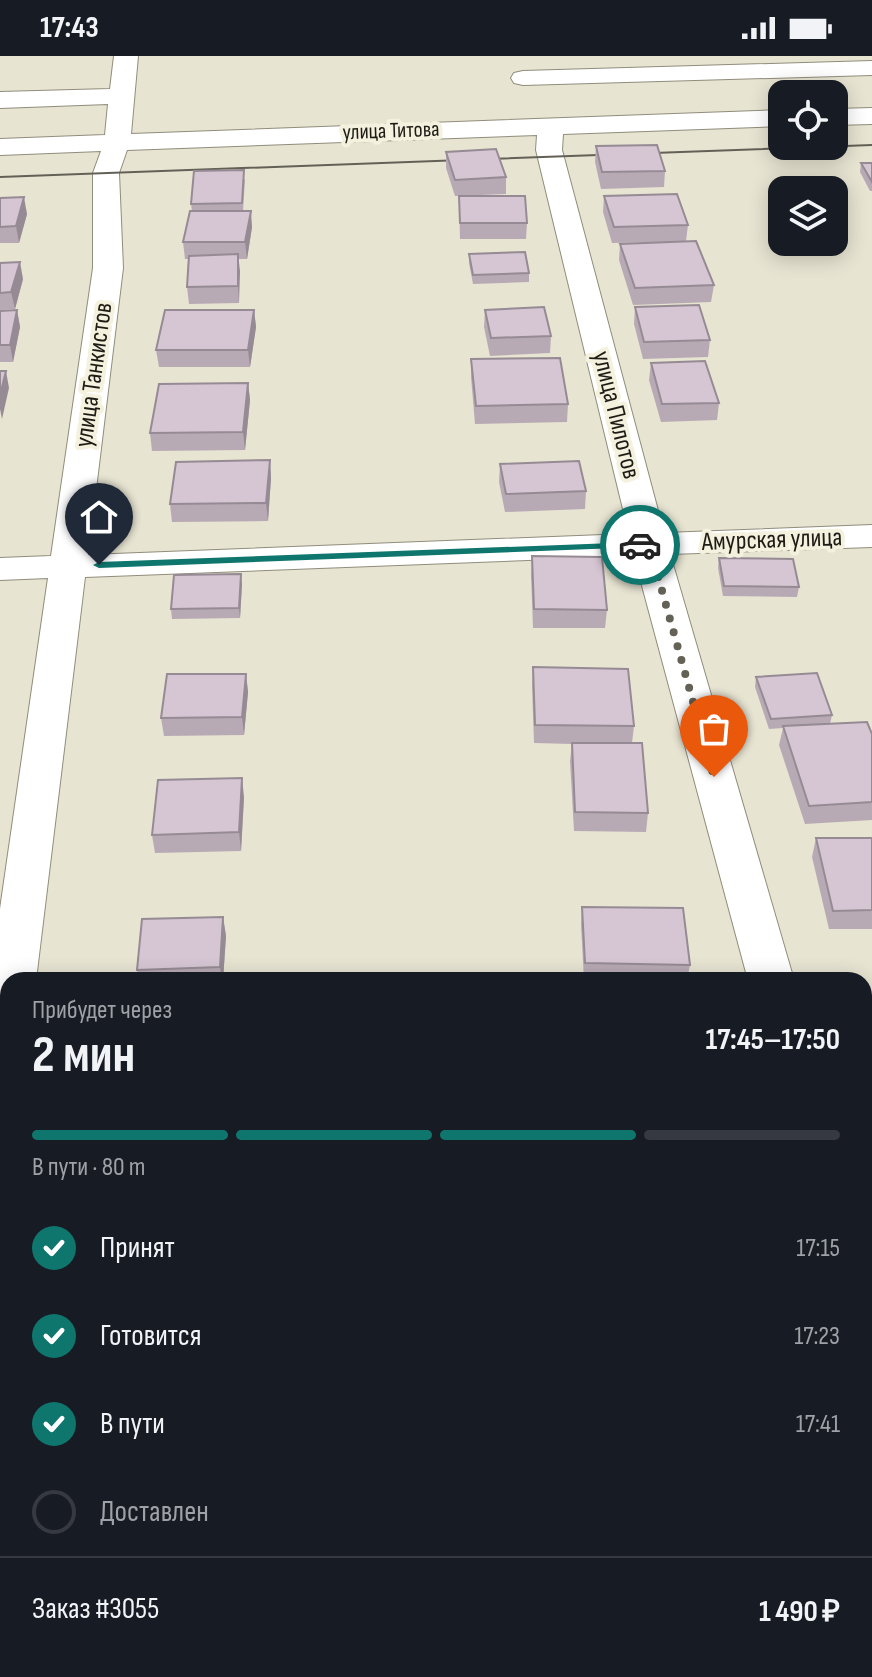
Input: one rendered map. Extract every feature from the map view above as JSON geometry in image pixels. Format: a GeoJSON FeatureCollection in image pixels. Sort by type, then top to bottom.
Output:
{"type":"FeatureCollection","features":[{"type":"Feature","properties":{"kind":"street","name":"улица Танкистов"},"geometry":{"type":"LineString","coordinates":[[14,972],[108,268],[107,166],[117,142],[126,56]]}},
{"type":"Feature","properties":{"kind":"street"},"geometry":{"type":"LineString","coordinates":[[523,78],[775,64],[872,68]]}},
{"type":"Feature","properties":{"kind":"street"},"geometry":{"type":"LineString","coordinates":[[0,100],[122,96]]}},
{"type":"Feature","properties":{"kind":"street"},"geometry":{"type":"LineString","coordinates":[[848,117],[872,116]]}},
{"type":"Feature","properties":{"kind":"street","name":"улица Титова"},"geometry":{"type":"LineString","coordinates":[[0,147],[768,118]]}},
{"type":"Feature","properties":{"kind":"street","name":"улица Пилотов"},"geometry":{"type":"LineString","coordinates":[[551,125],[549,150],[649,544],[769,972]]}},
{"type":"Feature","properties":{"kind":"street","name":"Амурская улица"},"geometry":{"type":"LineString","coordinates":[[0,569],[872,536]]}},
{"type":"Feature","properties":{"kind":"building"},"geometry":{"type":"Polygon","coordinates":[[[657,145],[665,171],[602,172],[596,146],[657,145]]]}},
{"type":"Feature","properties":{"kind":"building"},"geometry":{"type":"Polygon","coordinates":[[[496,149],[506,177],[455,180],[446,152],[496,149]]]}},
{"type":"Feature","properties":{"kind":"building"},"geometry":{"type":"Polygon","coordinates":[[[861,163],[872,163],[872,182],[861,163]]]}},
{"type":"Feature","properties":{"kind":"building"},"geometry":{"type":"Polygon","coordinates":[[[244,170],[242,203],[191,204],[194,171],[244,170]]]}},
{"type":"Feature","properties":{"kind":"building"},"geometry":{"type":"Polygon","coordinates":[[[677,194],[688,225],[614,227],[604,196],[677,194]]]}},
{"type":"Feature","properties":{"kind":"building"},"geometry":{"type":"Polygon","coordinates":[[[459,196],[525,196],[527,223],[460,223],[459,196]]]}},
{"type":"Feature","properties":{"kind":"building"},"geometry":{"type":"Polygon","coordinates":[[[24,197],[16,226],[0,227],[0,198],[24,197]]]}},
{"type":"Feature","properties":{"kind":"building"},"geometry":{"type":"Polygon","coordinates":[[[190,211],[251,211],[245,242],[183,242],[190,211]]]}},
{"type":"Feature","properties":{"kind":"building"},"geometry":{"type":"Polygon","coordinates":[[[696,241],[714,285],[635,288],[620,244],[696,241]]]}},
{"type":"Feature","properties":{"kind":"building"},"geometry":{"type":"Polygon","coordinates":[[[525,252],[529,273],[473,275],[469,254],[525,252]]]}},
{"type":"Feature","properties":{"kind":"building"},"geometry":{"type":"Polygon","coordinates":[[[238,254],[238,286],[187,287],[189,256],[238,254]]]}},
{"type":"Feature","properties":{"kind":"building"},"geometry":{"type":"Polygon","coordinates":[[[20,262],[11,292],[0,293],[0,263],[20,262]]]}},
{"type":"Feature","properties":{"kind":"building"},"geometry":{"type":"Polygon","coordinates":[[[699,305],[710,340],[644,342],[635,307],[699,305]]]}},
{"type":"Feature","properties":{"kind":"building"},"geometry":{"type":"Polygon","coordinates":[[[544,307],[551,336],[491,338],[485,310],[544,307]]]}},
{"type":"Feature","properties":{"kind":"building"},"geometry":{"type":"Polygon","coordinates":[[[17,310],[10,345],[0,345],[0,311],[17,310]]]}},
{"type":"Feature","properties":{"kind":"building"},"geometry":{"type":"Polygon","coordinates":[[[165,310],[254,310],[248,350],[156,350],[165,310]]]}},
{"type":"Feature","properties":{"kind":"building"},"geometry":{"type":"Polygon","coordinates":[[[560,358],[568,404],[476,406],[471,359],[560,358]]]}},
{"type":"Feature","properties":{"kind":"building"},"geometry":{"type":"Polygon","coordinates":[[[705,361],[719,403],[662,404],[651,363],[705,361]]]}},
{"type":"Feature","properties":{"kind":"building"},"geometry":{"type":"Polygon","coordinates":[[[0,371],[6,371],[0,395],[0,371]]]}},
{"type":"Feature","properties":{"kind":"building"},"geometry":{"type":"Polygon","coordinates":[[[248,383],[243,432],[150,433],[159,384],[248,383]]]}},
{"type":"Feature","properties":{"kind":"building"},"geometry":{"type":"Polygon","coordinates":[[[270,460],[266,503],[170,504],[176,462],[270,460]]]}},
{"type":"Feature","properties":{"kind":"building"},"geometry":{"type":"Polygon","coordinates":[[[579,461],[586,491],[506,494],[500,464],[579,461]]]}},
{"type":"Feature","properties":{"kind":"building"},"geometry":{"type":"Polygon","coordinates":[[[532,556],[602,557],[607,610],[534,609],[532,556]]]}},
{"type":"Feature","properties":{"kind":"building"},"geometry":{"type":"Polygon","coordinates":[[[719,558],[793,559],[799,587],[724,586],[719,558]]]}},
{"type":"Feature","properties":{"kind":"building"},"geometry":{"type":"Polygon","coordinates":[[[241,574],[239,608],[171,609],[174,575],[241,574]]]}},
{"type":"Feature","properties":{"kind":"building"},"geometry":{"type":"Polygon","coordinates":[[[533,667],[628,669],[634,726],[535,725],[533,667]]]}},
{"type":"Feature","properties":{"kind":"building"},"geometry":{"type":"Polygon","coordinates":[[[817,673],[832,715],[771,719],[756,677],[817,673]]]}},
{"type":"Feature","properties":{"kind":"building"},"geometry":{"type":"Polygon","coordinates":[[[167,674],[246,674],[242,717],[161,718],[167,674]]]}},
{"type":"Feature","properties":{"kind":"building"},"geometry":{"type":"Polygon","coordinates":[[[867,722],[872,734],[872,802],[809,806],[783,726],[867,722]]]}},
{"type":"Feature","properties":{"kind":"building"},"geometry":{"type":"Polygon","coordinates":[[[572,743],[642,743],[648,813],[575,812],[572,743]]]}},
{"type":"Feature","properties":{"kind":"building"},"geometry":{"type":"Polygon","coordinates":[[[242,778],[239,832],[152,835],[158,780],[242,778]]]}},
{"type":"Feature","properties":{"kind":"building"},"geometry":{"type":"Polygon","coordinates":[[[816,838],[872,838],[872,910],[833,911],[816,838]]]}},
{"type":"Feature","properties":{"kind":"building"},"geometry":{"type":"Polygon","coordinates":[[[582,907],[683,908],[690,965],[585,963],[582,907]]]}},
{"type":"Feature","properties":{"kind":"building"},"geometry":{"type":"Polygon","coordinates":[[[223,917],[220,967],[137,970],[142,919],[223,917]]]}},
{"type":"Feature","properties":{"kind":"tram line"},"geometry":{"type":"LineString","coordinates":[[0,177],[872,145]]}},
{"type":"Feature","properties":{"kind":"way so far"},"geometry":{"type":"LineString","coordinates":[[640,545],[649,544],[714,777]]}},
{"type":"Feature","properties":{"kind":"route"},"geometry":{"type":"LineString","coordinates":[[99,565],[640,545]]}}]}
